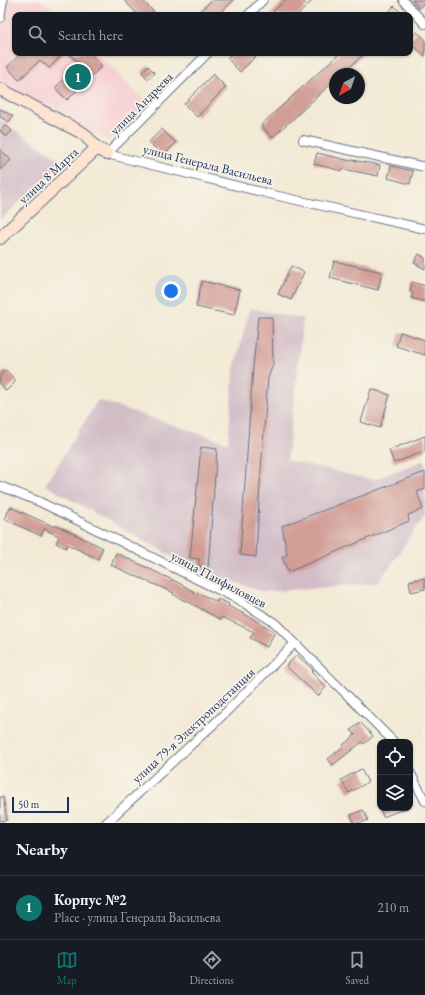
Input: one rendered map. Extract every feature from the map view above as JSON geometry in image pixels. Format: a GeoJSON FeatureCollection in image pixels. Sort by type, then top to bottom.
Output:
{"type":"FeatureCollection","features":[{"type":"Feature","properties":{"kind":"main road"},"geometry":{"type":"LineString","coordinates":[[0,89],[84,134],[102,151]]}},
{"type":"Feature","properties":{"kind":"main road","name":"улица 8 Марта"},"geometry":{"type":"LineString","coordinates":[[0,238],[102,151]]}},
{"type":"Feature","properties":{"kind":"street"},"geometry":{"type":"LineString","coordinates":[[0,18],[3,0]]}},
{"type":"Feature","properties":{"kind":"street"},"geometry":{"type":"LineString","coordinates":[[251,12],[263,0]]}},
{"type":"Feature","properties":{"kind":"street"},"geometry":{"type":"LineString","coordinates":[[403,0],[425,24]]}},
{"type":"Feature","properties":{"kind":"street","name":"улица Андреева"},"geometry":{"type":"LineString","coordinates":[[102,151],[205,56]]}},
{"type":"Feature","properties":{"kind":"street"},"geometry":{"type":"LineString","coordinates":[[303,140],[425,167]]}},
{"type":"Feature","properties":{"kind":"street","name":"улица Генерала Васильева"},"geometry":{"type":"LineString","coordinates":[[102,151],[274,195],[425,229]]}},
{"type":"Feature","properties":{"kind":"street","name":"улица Панфиловцев"},"geometry":{"type":"LineString","coordinates":[[0,486],[40,502],[239,600],[275,623],[391,739]]}},
{"type":"Feature","properties":{"kind":"street","name":"улица 79-я Электроподстанция"},"geometry":{"type":"LineString","coordinates":[[106,823],[217,721],[295,644]]}},
{"type":"Feature","properties":{"kind":"street"},"geometry":{"type":"LineString","coordinates":[[412,775],[425,801]]}},
{"type":"Feature","properties":{"kind":"shaded area"},"geometry":{"type":"Polygon","coordinates":[[[5,0],[38,0],[58,12],[12,12],[12,56],[100,56],[147,104],[109,141],[25,99],[0,80],[0,30],[5,0]]]}},
{"type":"Feature","properties":{"kind":"shaded area"},"geometry":{"type":"Polygon","coordinates":[[[0,120],[63,162],[0,220],[0,120]]]}},
{"type":"Feature","properties":{"kind":"shaded area"},"geometry":{"type":"Polygon","coordinates":[[[250,308],[303,319],[287,460],[373,480],[425,460],[425,516],[378,583],[264,592],[194,569],[45,485],[98,400],[228,443],[234,369],[250,308]]]}},
{"type":"Feature","properties":{"kind":"building"},"geometry":{"type":"Polygon","coordinates":[[[124,0],[142,0],[154,12],[135,12],[124,0]]]}},
{"type":"Feature","properties":{"kind":"building"},"geometry":{"type":"Polygon","coordinates":[[[212,0],[234,0],[221,12],[199,12],[212,0]]]}},
{"type":"Feature","properties":{"kind":"building"},"geometry":{"type":"Polygon","coordinates":[[[285,0],[313,0],[301,12],[273,12],[285,0]]]}},
{"type":"Feature","properties":{"kind":"building"},"geometry":{"type":"Polygon","coordinates":[[[412,0],[425,0],[425,2],[419,8],[412,0]]]}},
{"type":"Feature","properties":{"kind":"building"},"geometry":{"type":"Polygon","coordinates":[[[394,6],[401,12],[389,12],[394,6]]]}},
{"type":"Feature","properties":{"kind":"building"},"geometry":{"type":"Polygon","coordinates":[[[417,32],[425,39],[425,56],[413,46],[413,37],[417,32]]]}},
{"type":"Feature","properties":{"kind":"building"},"geometry":{"type":"Polygon","coordinates":[[[19,56],[61,56],[49,68],[40,60],[19,80],[7,67],[19,56]]]}},
{"type":"Feature","properties":{"kind":"building"},"geometry":{"type":"Polygon","coordinates":[[[71,56],[93,56],[102,66],[67,100],[55,88],[79,63],[71,56]]]}},
{"type":"Feature","properties":{"kind":"building"},"geometry":{"type":"Polygon","coordinates":[[[229,56],[256,56],[240,72],[227,58],[229,56]]]}},
{"type":"Feature","properties":{"kind":"building"},"geometry":{"type":"Polygon","coordinates":[[[337,56],[362,56],[349,68],[329,68],[329,86],[272,138],[261,125],[337,56]]]}},
{"type":"Feature","properties":{"kind":"building"},"geometry":{"type":"Polygon","coordinates":[[[148,66],[155,73],[148,79],[142,72],[148,66]]]}},
{"type":"Feature","properties":{"kind":"building"},"geometry":{"type":"Polygon","coordinates":[[[213,74],[226,87],[197,117],[184,104],[213,74]]]}},
{"type":"Feature","properties":{"kind":"building"},"geometry":{"type":"Polygon","coordinates":[[[0,109],[13,116],[9,122],[0,117],[0,109]]]}},
{"type":"Feature","properties":{"kind":"building"},"geometry":{"type":"Polygon","coordinates":[[[6,125],[12,131],[6,137],[0,131],[6,125]]]}},
{"type":"Feature","properties":{"kind":"building"},"geometry":{"type":"Polygon","coordinates":[[[162,129],[176,143],[163,156],[149,142],[162,129]]]}},
{"type":"Feature","properties":{"kind":"building"},"geometry":{"type":"Polygon","coordinates":[[[0,149],[11,160],[0,170],[0,149]]]}},
{"type":"Feature","properties":{"kind":"building"},"geometry":{"type":"Polygon","coordinates":[[[317,153],[351,161],[380,165],[378,176],[343,169],[342,171],[314,164],[317,153]]]}},
{"type":"Feature","properties":{"kind":"building"},"geometry":{"type":"Polygon","coordinates":[[[391,166],[413,171],[410,184],[388,178],[391,166]]]}},
{"type":"Feature","properties":{"kind":"building"},"geometry":{"type":"Polygon","coordinates":[[[419,254],[425,258],[425,269],[414,263],[419,254]]]}},
{"type":"Feature","properties":{"kind":"building"},"geometry":{"type":"Polygon","coordinates":[[[334,261],[382,272],[378,290],[330,278],[334,261]]]}},
{"type":"Feature","properties":{"kind":"building"},"geometry":{"type":"Polygon","coordinates":[[[291,266],[304,272],[291,300],[278,294],[291,266]]]}},
{"type":"Feature","properties":{"kind":"building"},"geometry":{"type":"Polygon","coordinates":[[[202,281],[240,290],[234,315],[196,307],[202,281]]]}},
{"type":"Feature","properties":{"kind":"building"},"geometry":{"type":"Polygon","coordinates":[[[412,282],[425,286],[425,302],[411,298],[413,292],[410,291],[412,282]]]}},
{"type":"Feature","properties":{"kind":"building"},"geometry":{"type":"Polygon","coordinates":[[[258,317],[272,317],[273,364],[268,378],[256,557],[240,555],[253,367],[258,317]]]}},
{"type":"Feature","properties":{"kind":"building"},"geometry":{"type":"Polygon","coordinates":[[[400,332],[425,340],[425,355],[396,346],[400,332]]]}},
{"type":"Feature","properties":{"kind":"building"},"geometry":{"type":"Polygon","coordinates":[[[6,370],[16,381],[6,391],[0,384],[0,375],[6,370]]]}},
{"type":"Feature","properties":{"kind":"building"},"geometry":{"type":"Polygon","coordinates":[[[371,389],[390,395],[380,428],[361,422],[371,389]]]}},
{"type":"Feature","properties":{"kind":"building"},"geometry":{"type":"Polygon","coordinates":[[[425,436],[425,451],[394,463],[389,450],[425,436]]]}},
{"type":"Feature","properties":{"kind":"building"},"geometry":{"type":"Polygon","coordinates":[[[201,447],[217,449],[208,568],[199,566],[199,559],[190,558],[201,447]]]}},
{"type":"Feature","properties":{"kind":"building"},"geometry":{"type":"Polygon","coordinates":[[[425,472],[425,489],[417,492],[423,509],[408,515],[409,521],[288,572],[282,557],[287,555],[282,526],[425,472]]]}},
{"type":"Feature","properties":{"kind":"building"},"geometry":{"type":"Polygon","coordinates":[[[10,507],[55,527],[56,525],[103,548],[98,559],[67,544],[66,548],[56,543],[59,536],[44,529],[41,536],[5,519],[10,507]]]}},
{"type":"Feature","properties":{"kind":"building"},"geometry":{"type":"Polygon","coordinates":[[[116,553],[179,583],[196,593],[197,592],[217,602],[218,599],[229,604],[228,606],[275,632],[267,647],[250,638],[254,632],[222,617],[221,620],[185,601],[173,594],[174,593],[111,565],[116,553]]]}},
{"type":"Feature","properties":{"kind":"building"},"geometry":{"type":"Polygon","coordinates":[[[425,578],[425,589],[411,592],[409,581],[425,578]]]}},
{"type":"Feature","properties":{"kind":"building"},"geometry":{"type":"Polygon","coordinates":[[[297,655],[313,670],[311,672],[326,687],[318,696],[286,666],[297,655]]]}},
{"type":"Feature","properties":{"kind":"building"},"geometry":{"type":"Polygon","coordinates":[[[360,722],[373,736],[364,744],[362,742],[333,765],[328,759],[355,735],[351,730],[360,722]]]}},
{"type":"Feature","properties":{"kind":"building"},"geometry":{"type":"Polygon","coordinates":[[[361,769],[368,782],[349,793],[341,780],[361,769]]]}},
{"type":"Feature","properties":{"kind":"building"},"geometry":{"type":"Polygon","coordinates":[[[0,797],[3,797],[7,820],[0,821],[0,797]]]}},
{"type":"Feature","properties":{"kind":"building"},"geometry":{"type":"Polygon","coordinates":[[[363,810],[368,820],[361,823],[354,823],[351,815],[363,810]]]}},
{"type":"Feature","properties":{"kind":"building"},"geometry":{"type":"Polygon","coordinates":[[[381,811],[398,811],[383,817],[381,811]]]}},
{"type":"Feature","properties":{"kind":"place","name":"Корпус №2"},"geometry":{"type":"Point","coordinates":[78,77]}}]}
